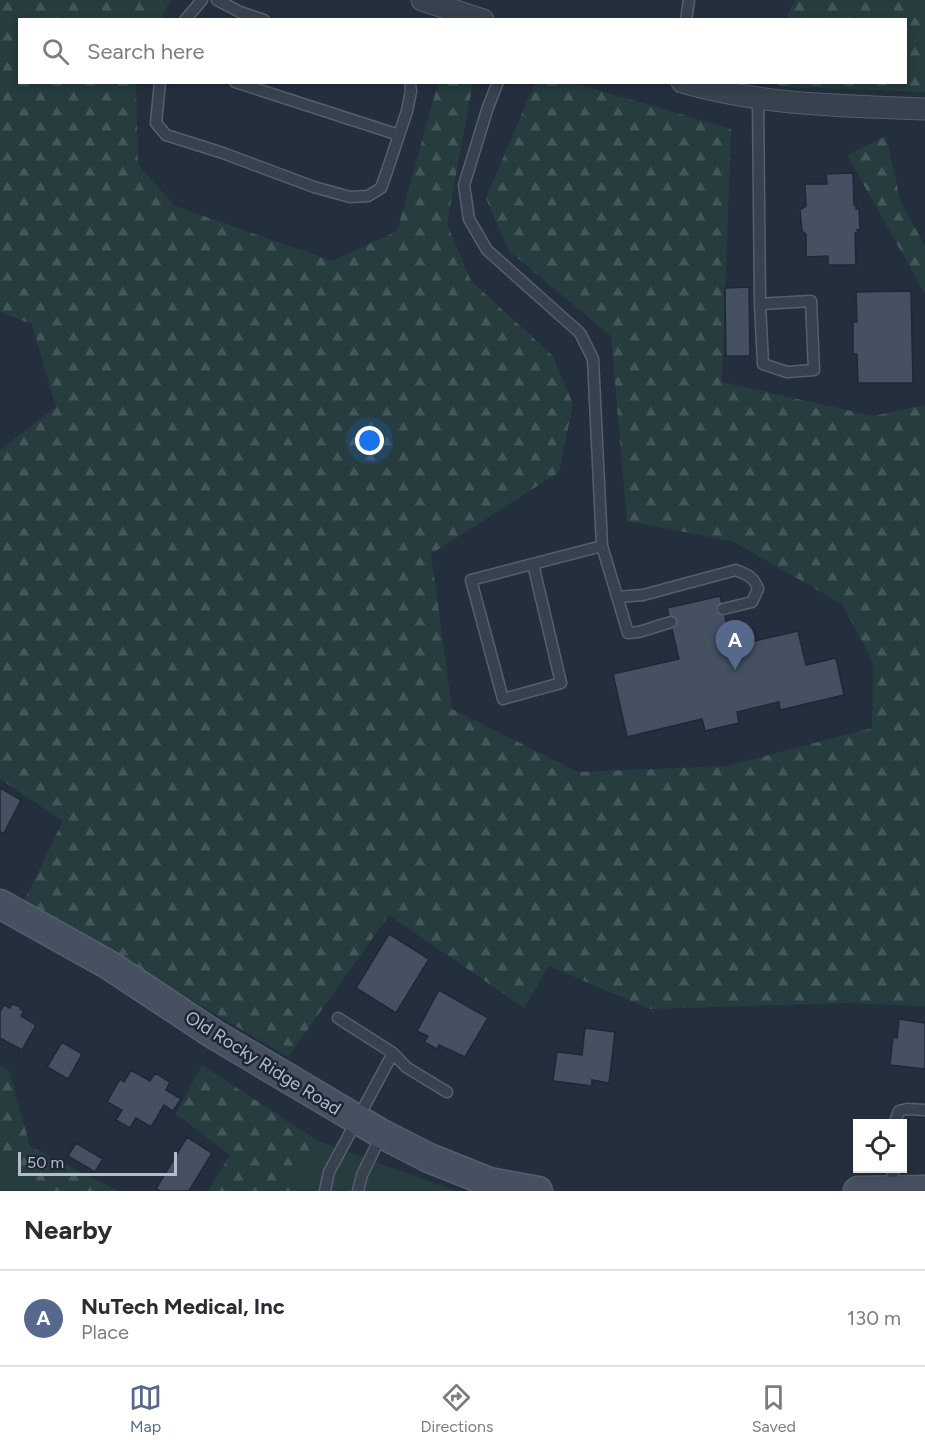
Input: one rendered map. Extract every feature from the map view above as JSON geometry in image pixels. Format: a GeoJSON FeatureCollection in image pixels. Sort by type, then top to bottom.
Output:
{"type":"FeatureCollection","features":[{"type":"Feature","properties":{"kind":"street"},"geometry":{"type":"LineString","coordinates":[[422,0],[477,18]]}},
{"type":"Feature","properties":{"kind":"street"},"geometry":{"type":"LineString","coordinates":[[688,84],[704,89],[783,101],[925,109]]}},
{"type":"Feature","properties":{"kind":"street","name":"Old Rocky Ridge Road"},"geometry":{"type":"LineString","coordinates":[[0,904],[109,965],[215,1035],[382,1134],[429,1158],[489,1182],[538,1191]]}},
{"type":"Feature","properties":{"kind":"street"},"geometry":{"type":"LineString","coordinates":[[858,1191],[925,1190]]}},
{"type":"Feature","properties":{"kind":"lane"},"geometry":{"type":"LineString","coordinates":[[187,18],[202,0]]}},
{"type":"Feature","properties":{"kind":"lane"},"geometry":{"type":"LineString","coordinates":[[217,0],[258,18]]}},
{"type":"Feature","properties":{"kind":"lane"},"geometry":{"type":"LineString","coordinates":[[686,18],[689,0]]}},
{"type":"Feature","properties":{"kind":"lane"},"geometry":{"type":"LineString","coordinates":[[160,84],[156,123],[166,135],[223,153],[314,188],[350,197],[368,196],[381,188],[407,111],[410,84]]}},
{"type":"Feature","properties":{"kind":"lane"},"geometry":{"type":"LineString","coordinates":[[241,84],[399,135]]}},
{"type":"Feature","properties":{"kind":"lane"},"geometry":{"type":"LineString","coordinates":[[497,84],[464,185],[469,219],[487,250],[580,333],[593,359],[602,546],[628,633],[671,622]]}},
{"type":"Feature","properties":{"kind":"lane"},"geometry":{"type":"LineString","coordinates":[[758,98],[760,304],[763,364],[787,372],[814,370],[811,302],[760,304]]}},
{"type":"Feature","properties":{"kind":"lane"},"geometry":{"type":"LineString","coordinates":[[533,564],[561,683],[502,699],[471,580],[602,546]]}},
{"type":"Feature","properties":{"kind":"lane"},"geometry":{"type":"LineString","coordinates":[[617,597],[643,595],[736,570],[750,576],[759,589],[752,602],[723,609]]}},
{"type":"Feature","properties":{"kind":"lane"},"geometry":{"type":"LineString","coordinates":[[338,1018],[393,1053],[406,1067],[447,1092]]}},
{"type":"Feature","properties":{"kind":"lane"},"geometry":{"type":"LineString","coordinates":[[325,1191],[329,1172],[393,1053]]}},
{"type":"Feature","properties":{"kind":"lane"},"geometry":{"type":"LineString","coordinates":[[896,1119],[899,1112],[907,1109],[925,1110]]}},
{"type":"Feature","properties":{"kind":"lane"},"geometry":{"type":"LineString","coordinates":[[358,1191],[362,1175],[382,1134]]}},
{"type":"Feature","properties":{"kind":"lane"},"geometry":{"type":"LineString","coordinates":[[892,1173],[892,1191]]}},
{"type":"Feature","properties":{"kind":"green space"},"geometry":{"type":"Polygon","coordinates":[[[0,0],[170,0],[161,18],[18,18],[18,84],[136,84],[138,165],[175,206],[332,261],[397,231],[438,84],[473,84],[447,224],[471,281],[553,356],[573,404],[559,472],[431,554],[452,709],[578,772],[727,766],[872,728],[873,662],[842,604],[732,541],[627,521],[611,336],[509,251],[486,198],[535,84],[577,84],[731,129],[722,382],[873,416],[925,405],[925,1006],[842,1003],[650,1009],[549,966],[524,1008],[389,915],[288,1057],[24,901],[63,821],[0,779],[0,450],[56,407],[32,324],[0,312],[0,0]]]}},
{"type":"Feature","properties":{"kind":"green space"},"geometry":{"type":"Polygon","coordinates":[[[795,0],[925,0],[925,92],[785,87],[774,84],[907,84],[907,18],[786,18],[795,0]]]}},
{"type":"Feature","properties":{"kind":"green space"},"geometry":{"type":"Polygon","coordinates":[[[886,136],[901,203],[925,246],[925,294],[847,155],[886,136]]]}},
{"type":"Feature","properties":{"kind":"green space"},"geometry":{"type":"Polygon","coordinates":[[[0,1065],[9,1070],[30,1146],[118,1191],[51,1191],[48,1185],[0,1165],[0,1065]]]}},
{"type":"Feature","properties":{"kind":"green space"},"geometry":{"type":"Polygon","coordinates":[[[202,1065],[318,1141],[290,1183],[292,1191],[208,1191],[230,1155],[176,1114],[202,1065]]]}},
{"type":"Feature","properties":{"kind":"green space"},"geometry":{"type":"Polygon","coordinates":[[[318,1141],[457,1191],[270,1191],[290,1183],[318,1141]]]}},
{"type":"Feature","properties":{"kind":"green space"},"geometry":{"type":"Polygon","coordinates":[[[0,1156],[94,1191],[0,1191],[0,1156]]]}},
{"type":"Feature","properties":{"kind":"building"},"geometry":{"type":"Polygon","coordinates":[[[853,173],[854,205],[856,209],[859,209],[860,230],[855,233],[856,265],[828,265],[828,256],[806,257],[806,234],[802,231],[800,210],[806,206],[805,184],[827,184],[826,174],[853,173]]]}},
{"type":"Feature","properties":{"kind":"building"},"geometry":{"type":"Polygon","coordinates":[[[749,287],[750,356],[726,356],[725,288],[749,287]]]}},
{"type":"Feature","properties":{"kind":"building"},"geometry":{"type":"Polygon","coordinates":[[[911,291],[913,383],[858,383],[857,354],[853,354],[853,322],[857,322],[856,292],[911,291]]]}},
{"type":"Feature","properties":{"kind":"building"},"geometry":{"type":"Polygon","coordinates":[[[720,596],[732,646],[798,631],[806,665],[836,658],[844,695],[780,710],[779,702],[737,712],[739,723],[705,731],[702,719],[627,737],[613,674],[679,659],[667,608],[720,596]]]}},
{"type":"Feature","properties":{"kind":"building"},"geometry":{"type":"Polygon","coordinates":[[[0,788],[21,800],[4,833],[0,832],[0,788]]]}},
{"type":"Feature","properties":{"kind":"building"},"geometry":{"type":"Polygon","coordinates":[[[389,934],[429,959],[396,1013],[356,988],[389,934]]]}},
{"type":"Feature","properties":{"kind":"building"},"geometry":{"type":"Polygon","coordinates":[[[439,990],[488,1018],[465,1057],[439,1045],[437,1049],[424,1042],[428,1036],[417,1031],[439,990]]]}},
{"type":"Feature","properties":{"kind":"building"},"geometry":{"type":"Polygon","coordinates":[[[12,1004],[21,1007],[20,1009],[24,1011],[21,1016],[36,1025],[22,1050],[0,1038],[0,1012],[4,1005],[10,1008],[12,1004]]]}},
{"type":"Feature","properties":{"kind":"building"},"geometry":{"type":"Polygon","coordinates":[[[899,1019],[925,1023],[925,1069],[890,1065],[893,1037],[897,1038],[899,1019]]]}},
{"type":"Feature","properties":{"kind":"building"},"geometry":{"type":"Polygon","coordinates":[[[585,1028],[615,1032],[609,1083],[592,1080],[592,1086],[553,1081],[557,1052],[582,1055],[585,1028]]]}},
{"type":"Feature","properties":{"kind":"building"},"geometry":{"type":"Polygon","coordinates":[[[62,1042],[82,1054],[68,1079],[47,1067],[62,1042]]]}},
{"type":"Feature","properties":{"kind":"building"},"geometry":{"type":"Polygon","coordinates":[[[131,1070],[150,1081],[155,1073],[170,1082],[166,1090],[181,1099],[173,1111],[164,1105],[151,1127],[136,1118],[130,1128],[116,1120],[122,1110],[107,1102],[120,1079],[124,1082],[131,1070]]]}},
{"type":"Feature","properties":{"kind":"building"},"geometry":{"type":"Polygon","coordinates":[[[187,1137],[212,1153],[189,1191],[156,1189],[187,1137]]]}},
{"type":"Feature","properties":{"kind":"building"},"geometry":{"type":"Polygon","coordinates":[[[76,1143],[103,1159],[95,1172],[68,1156],[76,1143]]]}},
{"type":"Feature","properties":{"kind":"place","name":"NuTech Medical, Inc"},"geometry":{"type":"Point","coordinates":[735,670]}}]}
